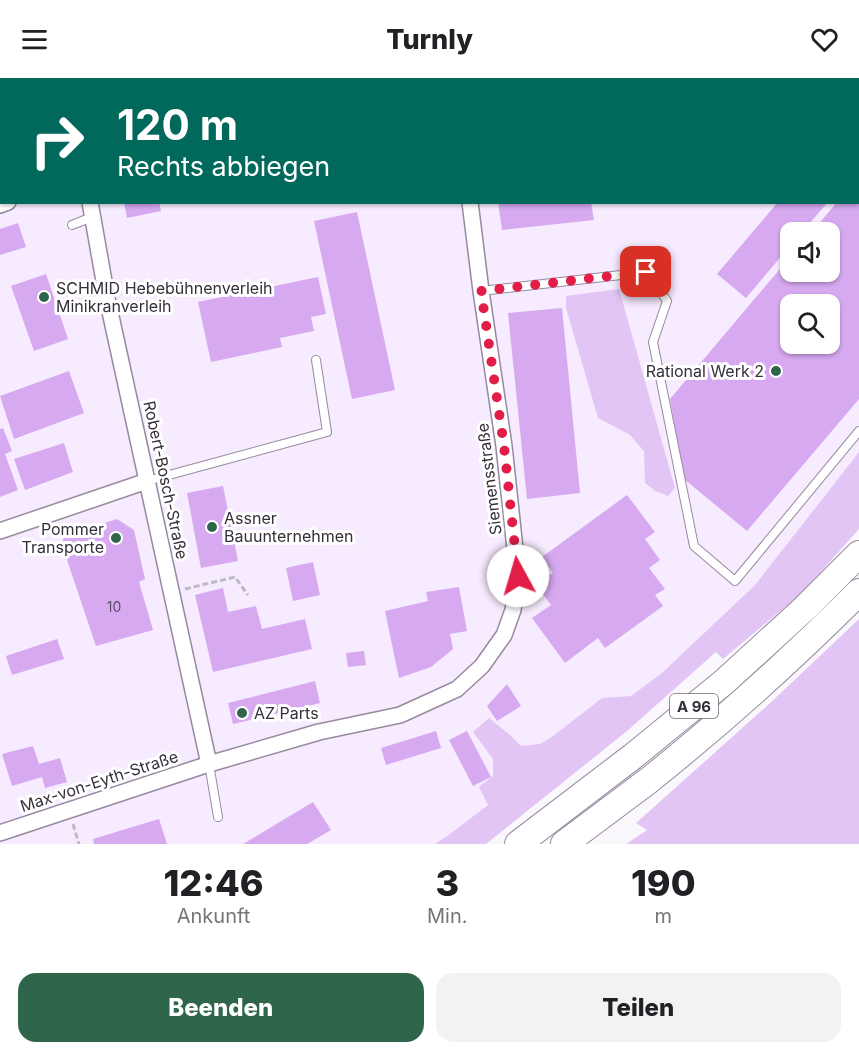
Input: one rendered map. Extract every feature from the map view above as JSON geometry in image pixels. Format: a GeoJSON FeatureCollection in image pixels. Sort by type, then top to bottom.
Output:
{"type":"FeatureCollection","features":[{"type":"Feature","properties":{"kind":"highway","name":"A 96"},"geometry":{"type":"LineString","coordinates":[[518,844],[632,757],[724,682],[805,608],[859,554]]}},
{"type":"Feature","properties":{"kind":"highway","name":"A 96"},"geometry":{"type":"LineString","coordinates":[[564,844],[649,780],[742,702],[859,592]]}},
{"type":"Feature","properties":{"kind":"street","name":"Siemensstraße"},"geometry":{"type":"LineString","coordinates":[[209,764],[319,732],[400,715],[457,689],[482,666],[504,635],[513,609],[518,576],[504,446],[470,204]]}},
{"type":"Feature","properties":{"kind":"street","name":"Robert-Bosch-Straße"},"geometry":{"type":"LineString","coordinates":[[91,210],[107,298],[209,764]]}},
{"type":"Feature","properties":{"kind":"street"},"geometry":{"type":"LineString","coordinates":[[0,531],[147,481]]}},
{"type":"Feature","properties":{"kind":"street","name":"Max-von-Eyth-Straße"},"geometry":{"type":"LineString","coordinates":[[0,833],[209,764]]}},
{"type":"Feature","properties":{"kind":"lane"},"geometry":{"type":"LineString","coordinates":[[72,225],[91,210]]}},
{"type":"Feature","properties":{"kind":"lane"},"geometry":{"type":"LineString","coordinates":[[481,291],[646,272],[667,301],[653,342],[694,546],[735,581],[859,430]]}},
{"type":"Feature","properties":{"kind":"lane"},"geometry":{"type":"LineString","coordinates":[[86,302],[107,298]]}},
{"type":"Feature","properties":{"kind":"lane"},"geometry":{"type":"LineString","coordinates":[[147,481],[327,432],[316,360]]}},
{"type":"Feature","properties":{"kind":"lane"},"geometry":{"type":"LineString","coordinates":[[209,764],[218,817]]}},
{"type":"Feature","properties":{"kind":"path"},"geometry":{"type":"LineString","coordinates":[[172,592],[235,577],[248,595]]}},
{"type":"Feature","properties":{"kind":"path"},"geometry":{"type":"LineString","coordinates":[[69,811],[78,844]]}},
{"type":"Feature","properties":{"kind":"shaded area"},"geometry":{"type":"Polygon","coordinates":[[[0,204],[859,204],[859,452],[755,585],[705,632],[627,731],[486,844],[0,844],[0,204]]]}},
{"type":"Feature","properties":{"kind":"shaded area"},"geometry":{"type":"Polygon","coordinates":[[[619,289],[675,488],[668,496],[655,491],[645,483],[644,451],[630,435],[598,418],[566,308],[566,296],[619,289]]]}},
{"type":"Feature","properties":{"kind":"shaded area"},"geometry":{"type":"Polygon","coordinates":[[[859,452],[859,529],[803,592],[723,659],[716,652],[627,731],[486,844],[435,844],[488,805],[479,787],[493,776],[493,759],[473,732],[489,718],[521,746],[540,744],[602,698],[631,696],[662,673],[755,585],[859,452]]]}},
{"type":"Feature","properties":{"kind":"shaded area"},"geometry":{"type":"Polygon","coordinates":[[[859,619],[859,844],[626,844],[647,830],[636,823],[768,705],[859,619]]]}},
{"type":"Feature","properties":{"kind":"building"},"geometry":{"type":"Polygon","coordinates":[[[124,204],[159,204],[161,211],[127,218],[124,204]]]}},
{"type":"Feature","properties":{"kind":"building"},"geometry":{"type":"Polygon","coordinates":[[[498,204],[591,204],[594,220],[502,230],[498,204]]]}},
{"type":"Feature","properties":{"kind":"building"},"geometry":{"type":"Polygon","coordinates":[[[776,204],[826,204],[811,222],[780,222],[780,258],[746,298],[717,274],[776,204]]]}},
{"type":"Feature","properties":{"kind":"building","name":"Rational Werk 2"},"geometry":{"type":"Polygon","coordinates":[[[835,204],[859,204],[859,399],[747,531],[684,479],[670,399],[780,269],[780,282],[840,282],[840,222],[820,222],[835,204]]]}},
{"type":"Feature","properties":{"kind":"building"},"geometry":{"type":"Polygon","coordinates":[[[357,212],[395,390],[352,399],[314,221],[357,212]]]}},
{"type":"Feature","properties":{"kind":"building"},"geometry":{"type":"Polygon","coordinates":[[[18,223],[26,247],[0,255],[0,229],[18,223]]]}},
{"type":"Feature","properties":{"kind":"building"},"geometry":{"type":"Polygon","coordinates":[[[46,274],[68,339],[34,351],[11,286],[46,274]]]}},
{"type":"Feature","properties":{"kind":"building"},"geometry":{"type":"Polygon","coordinates":[[[318,277],[326,314],[311,317],[314,331],[280,338],[282,347],[211,362],[198,302],[318,277]]]}},
{"type":"Feature","properties":{"kind":"building"},"geometry":{"type":"Polygon","coordinates":[[[562,308],[580,493],[527,499],[508,313],[562,308]]]}},
{"type":"Feature","properties":{"kind":"building"},"geometry":{"type":"Polygon","coordinates":[[[69,371],[84,413],[14,439],[0,396],[69,371]]]}},
{"type":"Feature","properties":{"kind":"building"},"geometry":{"type":"Polygon","coordinates":[[[3,428],[12,451],[5,454],[18,490],[0,497],[0,429],[3,428]]]}},
{"type":"Feature","properties":{"kind":"building"},"geometry":{"type":"Polygon","coordinates":[[[64,443],[73,472],[25,490],[14,459],[64,443]]]}},
{"type":"Feature","properties":{"kind":"building","name":"Assner Bauunternehmen"},"geometry":{"type":"Polygon","coordinates":[[[223,486],[238,561],[201,568],[187,493],[223,486]]]}},
{"type":"Feature","properties":{"kind":"building"},"geometry":{"type":"Polygon","coordinates":[[[627,495],[655,532],[645,539],[660,560],[649,568],[665,589],[655,595],[663,606],[605,648],[598,638],[565,663],[532,618],[551,605],[536,585],[553,573],[542,557],[627,495]]]}},
{"type":"Feature","properties":{"kind":"building"},"geometry":{"type":"Polygon","coordinates":[[[117,519],[134,530],[145,579],[139,582],[153,630],[96,646],[62,545],[64,536],[117,519]]]}},
{"type":"Feature","properties":{"kind":"building"},"geometry":{"type":"Polygon","coordinates":[[[313,562],[320,595],[293,601],[286,568],[313,562]]]}},
{"type":"Feature","properties":{"kind":"building"},"geometry":{"type":"Polygon","coordinates":[[[459,587],[467,631],[450,634],[453,649],[431,667],[399,678],[385,611],[428,601],[426,592],[459,587]]]}},
{"type":"Feature","properties":{"kind":"building"},"geometry":{"type":"Polygon","coordinates":[[[223,588],[228,612],[256,606],[262,629],[305,619],[312,649],[213,672],[195,595],[223,588]]]}},
{"type":"Feature","properties":{"kind":"building"},"geometry":{"type":"Polygon","coordinates":[[[57,639],[64,659],[12,675],[6,656],[57,639]]]}},
{"type":"Feature","properties":{"kind":"building"},"geometry":{"type":"Polygon","coordinates":[[[364,651],[366,665],[348,667],[346,653],[364,651]]]}},
{"type":"Feature","properties":{"kind":"building"},"geometry":{"type":"Polygon","coordinates":[[[315,681],[320,703],[233,724],[228,703],[315,681]]]}},
{"type":"Feature","properties":{"kind":"building"},"geometry":{"type":"Polygon","coordinates":[[[507,684],[521,706],[497,721],[487,706],[507,684]]]}},
{"type":"Feature","properties":{"kind":"building"},"geometry":{"type":"Polygon","coordinates":[[[436,731],[441,748],[386,765],[381,748],[436,731]]]}},
{"type":"Feature","properties":{"kind":"building"},"geometry":{"type":"Polygon","coordinates":[[[467,731],[491,777],[473,786],[449,740],[467,731]]]}},
{"type":"Feature","properties":{"kind":"building"},"geometry":{"type":"Polygon","coordinates":[[[33,746],[39,764],[60,758],[67,782],[45,788],[42,777],[12,786],[2,754],[33,746]]]}},
{"type":"Feature","properties":{"kind":"building"},"geometry":{"type":"Polygon","coordinates":[[[313,802],[331,830],[307,844],[243,844],[313,802]]]}},
{"type":"Feature","properties":{"kind":"building"},"geometry":{"type":"Polygon","coordinates":[[[159,819],[167,844],[94,844],[93,839],[159,819]]]}},
{"type":"Feature","properties":{"kind":"place","name":"SCHMID Hebebühnenverleih Minikranverleih"},"geometry":{"type":"Point","coordinates":[44,297]}},
{"type":"Feature","properties":{"kind":"place","name":"Rational Werk 2"},"geometry":{"type":"Point","coordinates":[776,371]}},
{"type":"Feature","properties":{"kind":"place","name":"Assner Bauunternehmen"},"geometry":{"type":"Point","coordinates":[212,527]}},
{"type":"Feature","properties":{"kind":"place","name":"Pommer Transporte"},"geometry":{"type":"Point","coordinates":[116,538]}},
{"type":"Feature","properties":{"kind":"place","name":"AZ Parts"},"geometry":{"type":"Point","coordinates":[242,713]}},
{"type":"Feature","properties":{"kind":"route"},"geometry":{"type":"LineString","coordinates":[[518,576],[504,446],[481,291],[646,272]]}}]}
